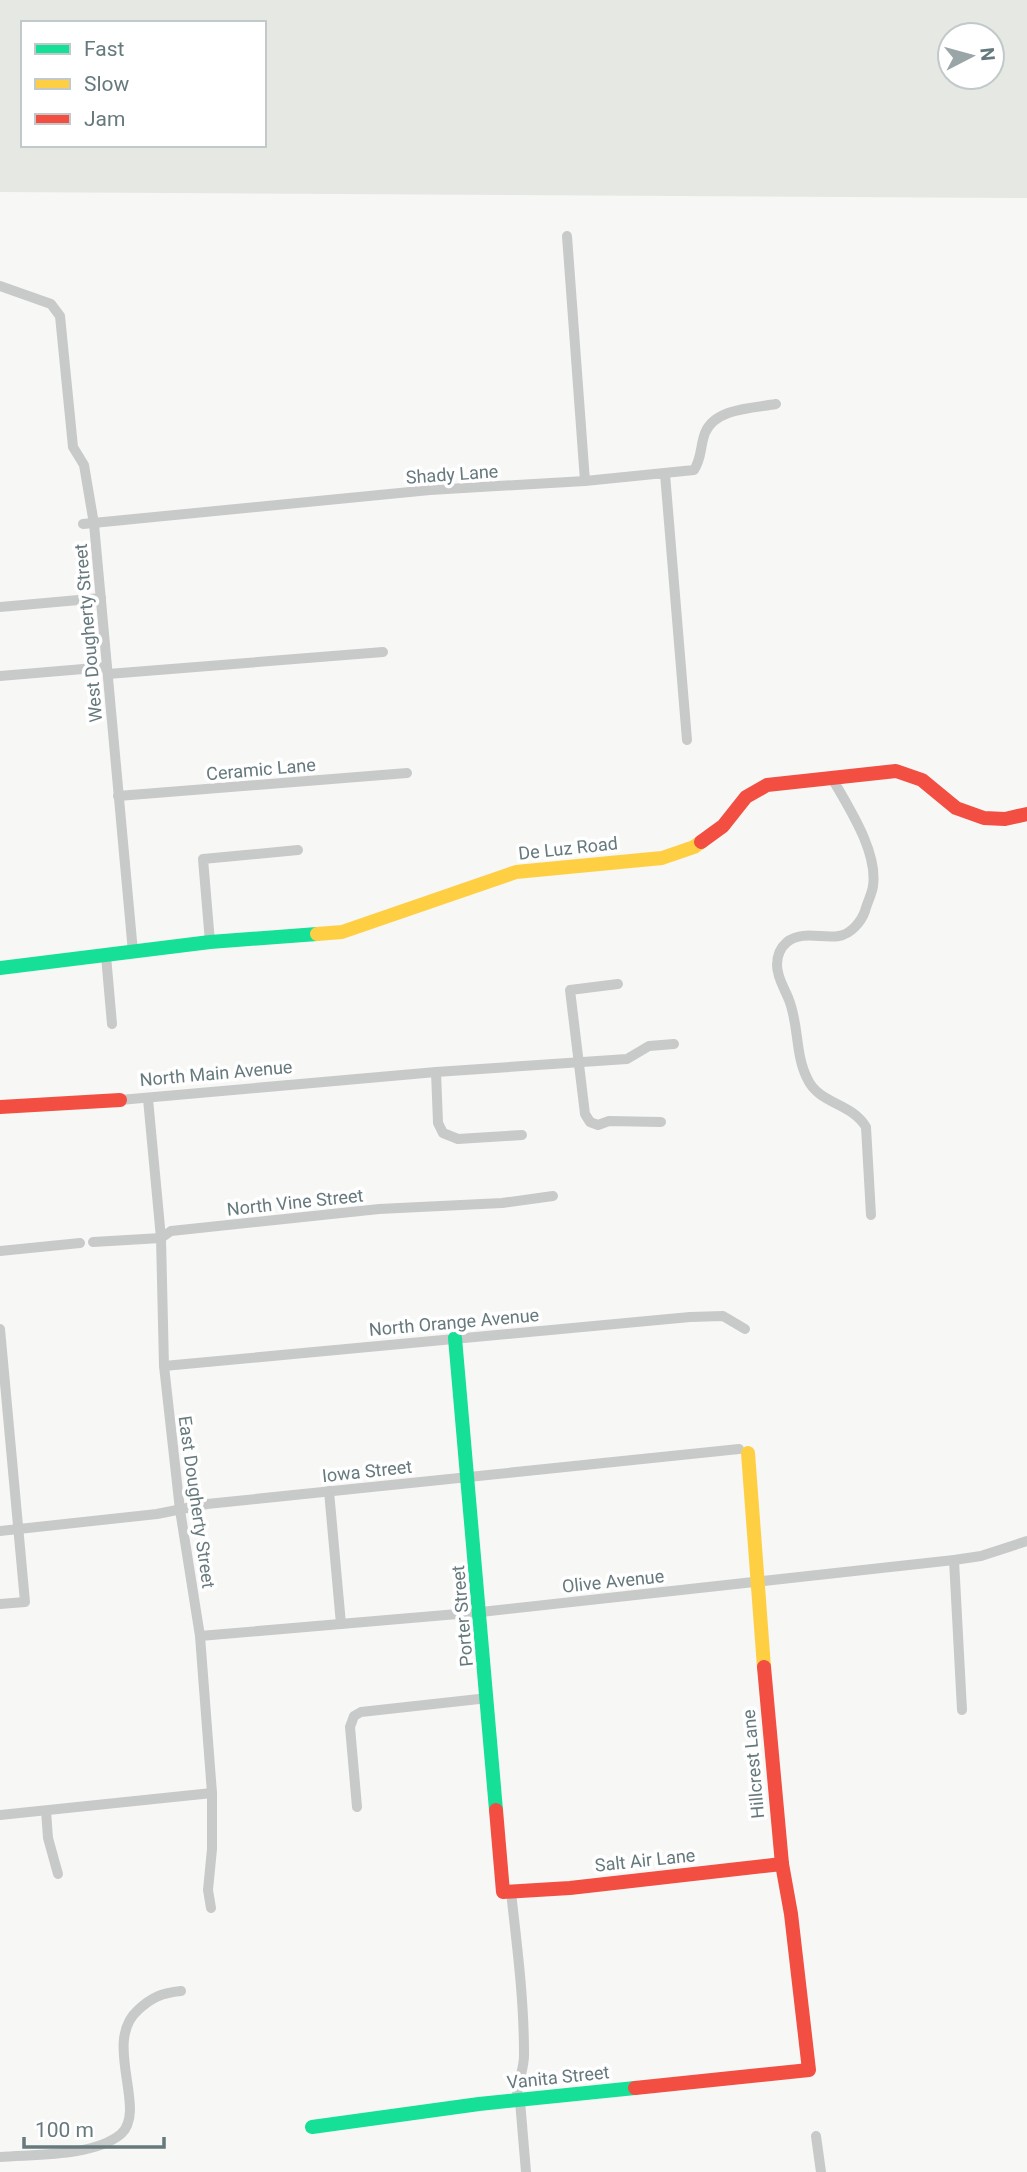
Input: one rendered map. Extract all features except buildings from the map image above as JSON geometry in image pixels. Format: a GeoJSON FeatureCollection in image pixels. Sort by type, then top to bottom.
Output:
{"type":"FeatureCollection","features":[{"type":"Feature","properties":{"kind":"street"},"geometry":{"type":"LineString","coordinates":[[567,236],[585,481]]}},
{"type":"Feature","properties":{"kind":"street","name":"West Dougherty Street"},"geometry":{"type":"LineString","coordinates":[[0,286],[51,303],[60,316],[73,447],[84,465],[89,524],[101,598],[133,952]]}},
{"type":"Feature","properties":{"kind":"street","name":"Shady Lane"},"geometry":{"type":"LineString","coordinates":[[89,524],[430,490],[585,481],[694,470],[700,460],[706,429],[725,413],[776,404]]}},
{"type":"Feature","properties":{"kind":"street"},"geometry":{"type":"LineString","coordinates":[[659,474],[665,474],[687,740]]}},
{"type":"Feature","properties":{"kind":"street"},"geometry":{"type":"LineString","coordinates":[[0,607],[101,598]]}},
{"type":"Feature","properties":{"kind":"street"},"geometry":{"type":"LineString","coordinates":[[0,677],[383,652]]}},
{"type":"Feature","properties":{"kind":"street","name":"De Luz Road"},"geometry":{"type":"LineString","coordinates":[[0,968],[210,942],[342,932],[516,872],[663,859],[694,847],[723,826],[746,797],[767,785],[896,771],[922,780],[956,808],[984,818],[1005,820],[1027,814]]}},
{"type":"Feature","properties":{"kind":"street","name":"Ceramic Lane"},"geometry":{"type":"LineString","coordinates":[[118,796],[407,773]]}},
{"type":"Feature","properties":{"kind":"street"},"geometry":{"type":"LineString","coordinates":[[832,778],[862,835],[873,869],[873,887],[863,917],[854,929],[840,936],[801,936],[788,941],[779,952],[777,966],[779,979],[790,1002],[806,1076],[815,1092],[861,1117],[866,1126],[871,1216]]}},
{"type":"Feature","properties":{"kind":"street"},"geometry":{"type":"LineString","coordinates":[[210,942],[204,859],[298,850]]}},
{"type":"Feature","properties":{"kind":"street"},"geometry":{"type":"LineString","coordinates":[[106,956],[112,1024]]}},
{"type":"Feature","properties":{"kind":"street"},"geometry":{"type":"LineString","coordinates":[[618,984],[570,990],[585,1114],[590,1122],[598,1125],[609,1121],[660,1122]]}},
{"type":"Feature","properties":{"kind":"street","name":"North Main Avenue"},"geometry":{"type":"LineString","coordinates":[[0,1107],[148,1098],[436,1072],[627,1059],[649,1046],[674,1044]]}},
{"type":"Feature","properties":{"kind":"street"},"geometry":{"type":"LineString","coordinates":[[436,1072],[438,1124],[443,1133],[458,1139],[522,1135]]}},
{"type":"Feature","properties":{"kind":"street","name":"East Dougherty Street"},"geometry":{"type":"LineString","coordinates":[[148,1098],[161,1238],[163,1366],[180,1510],[200,1636],[212,1793],[212,1849],[208,1890],[211,1909]]}},
{"type":"Feature","properties":{"kind":"street","name":"North Vine Street"},"geometry":{"type":"LineString","coordinates":[[93,1242],[161,1238],[171,1231],[365,1210],[502,1203],[553,1196]]}},
{"type":"Feature","properties":{"kind":"street"},"geometry":{"type":"LineString","coordinates":[[0,1251],[80,1243]]}},
{"type":"Feature","properties":{"kind":"street","name":"North Orange Avenue"},"geometry":{"type":"LineString","coordinates":[[163,1366],[723,1316],[745,1329]]}},
{"type":"Feature","properties":{"kind":"street"},"geometry":{"type":"LineString","coordinates":[[0,1329],[25,1602],[0,1604]]}},
{"type":"Feature","properties":{"kind":"street","name":"Porter Street"},"geometry":{"type":"LineString","coordinates":[[455,1338],[507,1892],[522,2002],[525,2057],[517,2091],[526,2172]]}},
{"type":"Feature","properties":{"kind":"street","name":"Iowa Street"},"geometry":{"type":"LineString","coordinates":[[0,1531],[180,1510],[207,1504],[468,1476],[743,1451]]}},
{"type":"Feature","properties":{"kind":"street","name":"Hillcrest Lane"},"geometry":{"type":"LineString","coordinates":[[743,1451],[782,1864],[791,1914],[809,2070]]}},
{"type":"Feature","properties":{"kind":"street"},"geometry":{"type":"LineString","coordinates":[[329,1492],[341,1625]]}},
{"type":"Feature","properties":{"kind":"street","name":"Olive Avenue"},"geometry":{"type":"LineString","coordinates":[[200,1636],[481,1612],[954,1560],[981,1556],[1027,1541]]}},
{"type":"Feature","properties":{"kind":"street"},"geometry":{"type":"LineString","coordinates":[[954,1560],[961,1710]]}},
{"type":"Feature","properties":{"kind":"street"},"geometry":{"type":"LineString","coordinates":[[357,1807],[350,1727],[354,1716],[361,1712],[488,1699]]}},
{"type":"Feature","properties":{"kind":"street"},"geometry":{"type":"LineString","coordinates":[[0,1815],[212,1793]]}},
{"type":"Feature","properties":{"kind":"street"},"geometry":{"type":"LineString","coordinates":[[46,1811],[48,1838],[58,1874]]}},
{"type":"Feature","properties":{"kind":"street","name":"Salt Air Lane"},"geometry":{"type":"LineString","coordinates":[[507,1892],[541,1892],[682,1874],[753,1870],[782,1864]]}},
{"type":"Feature","properties":{"kind":"street"},"geometry":{"type":"LineString","coordinates":[[0,2157],[84,2150],[101,2145],[120,2134],[127,2126],[130,2104],[123,2060],[128,2024],[132,2015],[150,1999],[164,1993],[181,1992]]}},
{"type":"Feature","properties":{"kind":"street","name":"Vanita Street"},"geometry":{"type":"LineString","coordinates":[[312,2127],[518,2101],[809,2070]]}},
{"type":"Feature","properties":{"kind":"street"},"geometry":{"type":"LineString","coordinates":[[816,2136],[821,2172]]}},
{"type":"Feature","properties":{"kind":"shaded area"},"geometry":{"type":"Polygon","coordinates":[[[0,0],[1027,0],[1027,198],[0,192],[0,0]]]}},
{"type":"Feature","properties":{"kind":"traffic: fast"},"geometry":{"type":"LineString","coordinates":[[0,968],[210,942],[317,934]]}},
{"type":"Feature","properties":{"kind":"traffic: fast"},"geometry":{"type":"LineString","coordinates":[[455,1338],[496,1810]]}},
{"type":"Feature","properties":{"kind":"traffic: fast"},"geometry":{"type":"LineString","coordinates":[[312,2127],[479,2104],[635,2088]]}},
{"type":"Feature","properties":{"kind":"traffic: slow"},"geometry":{"type":"LineString","coordinates":[[317,934],[342,932],[516,872],[662,858],[701,842]]}},
{"type":"Feature","properties":{"kind":"traffic: slow"},"geometry":{"type":"LineString","coordinates":[[748,1453],[764,1667]]}},
{"type":"Feature","properties":{"kind":"traffic: jam"},"geometry":{"type":"LineString","coordinates":[[701,842],[723,826],[746,797],[767,785],[896,771],[922,780],[956,808],[984,818],[1005,819],[1027,814]]}},
{"type":"Feature","properties":{"kind":"traffic: jam"},"geometry":{"type":"LineString","coordinates":[[0,1107],[120,1100]]}},
{"type":"Feature","properties":{"kind":"traffic: jam"},"geometry":{"type":"LineString","coordinates":[[635,2088],[809,2070],[791,1914],[782,1864],[764,1667]]}},
{"type":"Feature","properties":{"kind":"traffic: jam"},"geometry":{"type":"LineString","coordinates":[[496,1810],[503,1892],[570,1888],[782,1864]]}}]}
